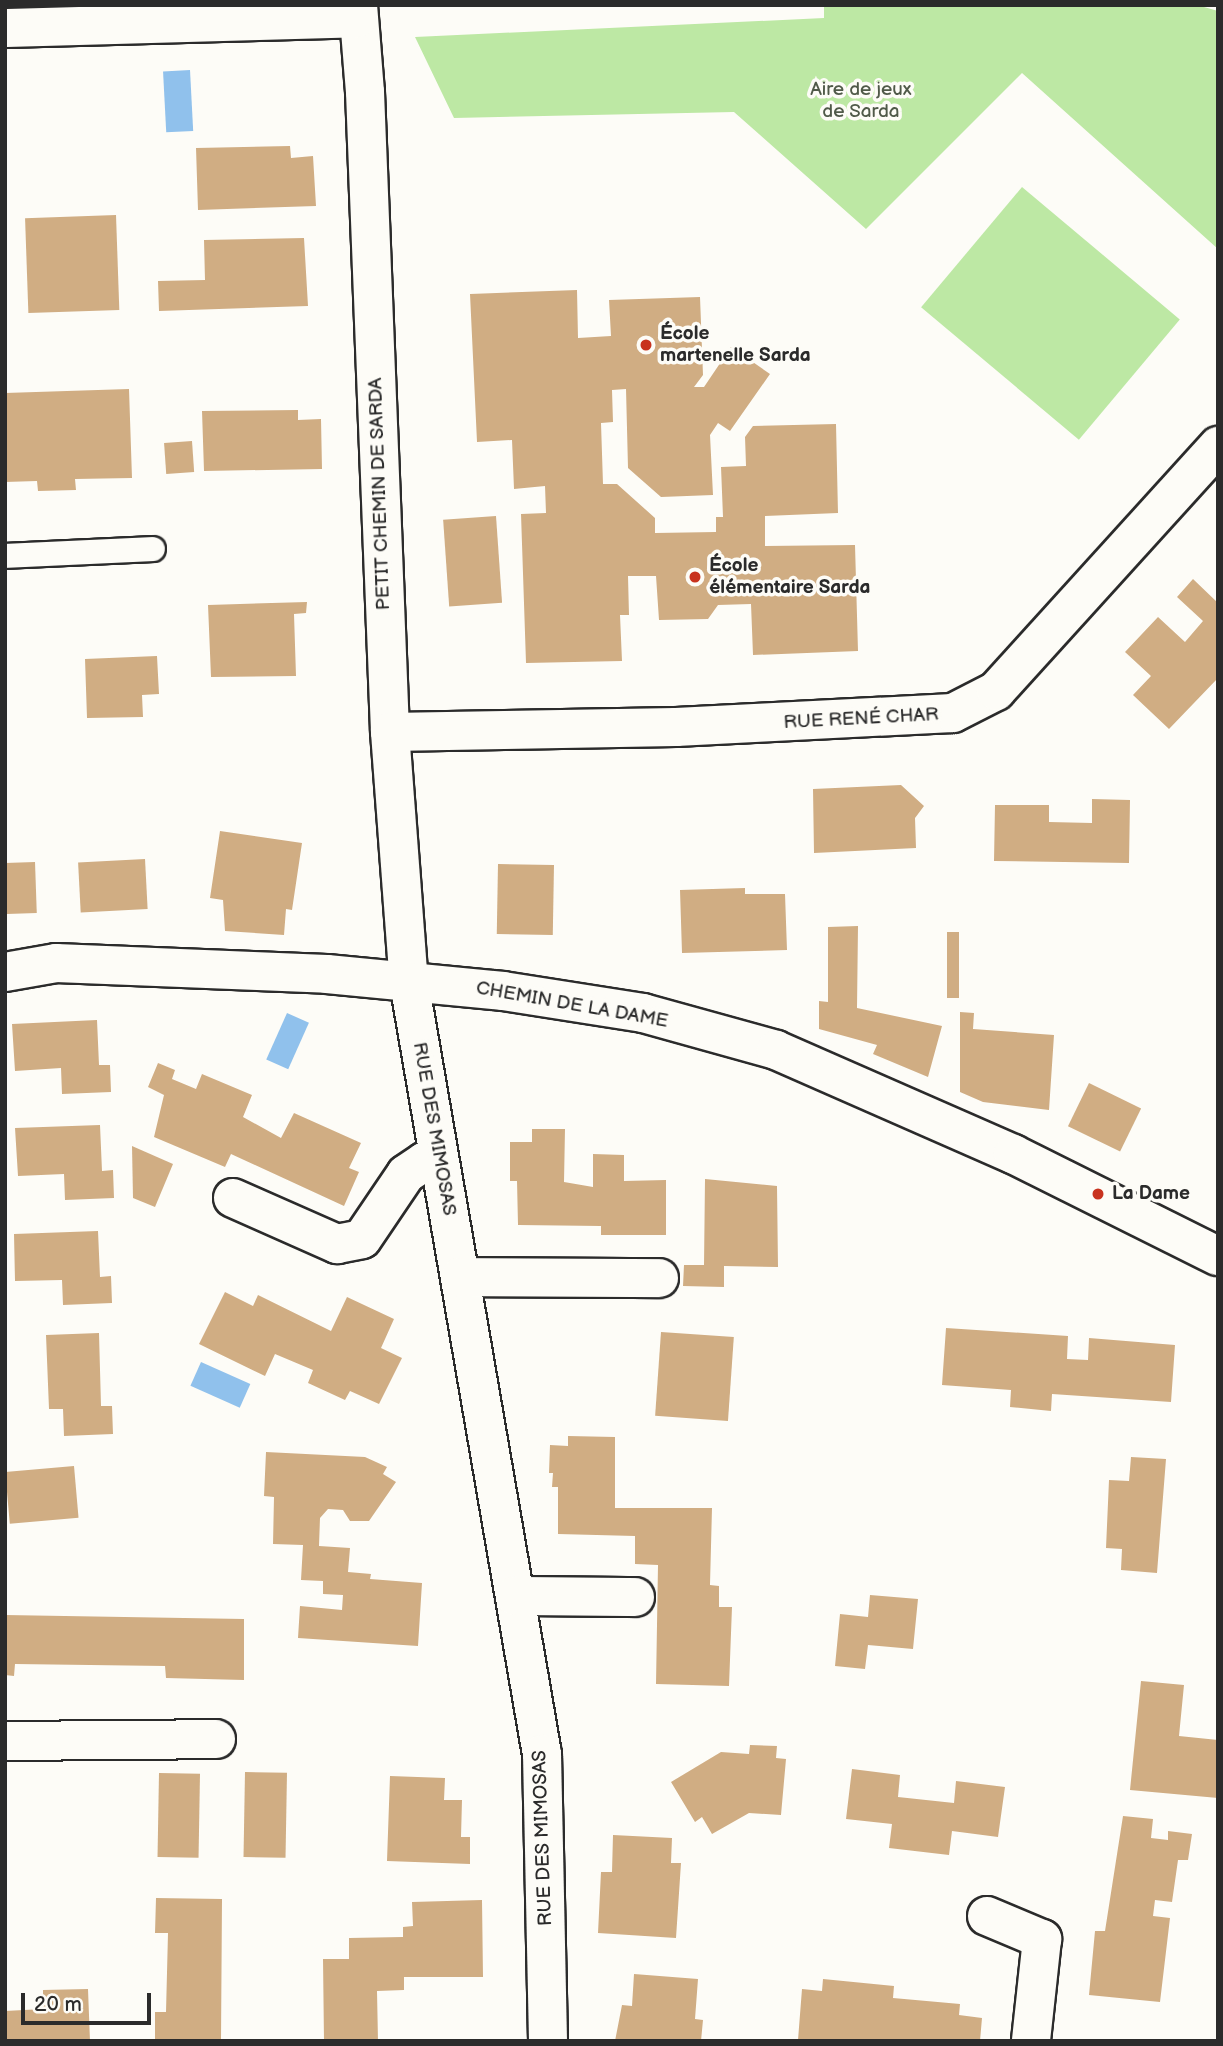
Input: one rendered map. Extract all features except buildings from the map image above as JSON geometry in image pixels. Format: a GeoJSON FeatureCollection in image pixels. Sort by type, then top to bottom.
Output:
{"type":"FeatureCollection","features":[{"type":"Feature","properties":{"kind":"street"},"geometry":{"type":"LineString","coordinates":[[5,28],[358,12]]}},
{"type":"Feature","properties":{"kind":"street","name":"PETIT CHEMIN DE SARDA"},"geometry":{"type":"LineString","coordinates":[[358,12],[365,92],[390,733],[409,982]]}},
{"type":"Feature","properties":{"kind":"street","name":"RUE RENÉ CHAR"},"geometry":{"type":"LineString","coordinates":[[390,733],[676,727],[953,713],[996,691],[1218,446]]}},
{"type":"Feature","properties":{"kind":"street","name":"CHEMIN DE LA DAME"},"geometry":{"type":"LineString","coordinates":[[5,972],[56,963],[149,964],[409,982],[643,1013],[776,1049],[954,1126],[1218,1256]]}},
{"type":"Feature","properties":{"kind":"street","name":"RUE DES MIMOSAS"},"geometry":{"type":"LineString","coordinates":[[409,982],[542,1754],[548,2041]]}},
{"type":"Feature","properties":{"kind":"street"},"geometry":{"type":"LineString","coordinates":[[233,1198],[337,1244],[362,1239],[406,1174],[424,1162],[439,1164]]}},
{"type":"Feature","properties":{"kind":"street"},"geometry":{"type":"LineString","coordinates":[[460,1277],[659,1278]]}},
{"type":"Feature","properties":{"kind":"street"},"geometry":{"type":"LineString","coordinates":[[515,1596],[635,1597]]}},
{"type":"Feature","properties":{"kind":"street"},"geometry":{"type":"LineString","coordinates":[[5,1741],[216,1739]]}},
{"type":"Feature","properties":{"kind":"street"},"geometry":{"type":"LineString","coordinates":[[988,1916],[1042,1939],[1031,2041]]}},
{"type":"Feature","properties":{"kind":"lane"},"geometry":{"type":"LineString","coordinates":[[5,556],[152,549]]}},
{"type":"Feature","properties":{"kind":"green space","name":"Aire de jeux de Sarda"},"geometry":{"type":"Polygon","coordinates":[[[824,5],[1197,5],[1218,11],[1218,249],[1022,73],[866,229],[734,112],[454,118],[415,37],[824,18],[824,5]]]}},
{"type":"Feature","properties":{"kind":"green space"},"geometry":{"type":"Polygon","coordinates":[[[1022,187],[1180,319],[1079,440],[921,307],[1022,187]]]}},
{"type":"Feature","properties":{"kind":"water"},"geometry":{"type":"Polygon","coordinates":[[[190,70],[193,131],[166,132],[163,71],[190,70]]]}},
{"type":"Feature","properties":{"kind":"water"},"geometry":{"type":"Polygon","coordinates":[[[287,1013],[309,1023],[288,1069],[266,1060],[287,1013]]]}},
{"type":"Feature","properties":{"kind":"water"},"geometry":{"type":"Polygon","coordinates":[[[201,1362],[250,1384],[240,1408],[190,1386],[201,1362]]]}},
{"type":"Feature","properties":{"kind":"place","name":"École martenelle Sarda"},"geometry":{"type":"Point","coordinates":[646,345]}},
{"type":"Feature","properties":{"kind":"place","name":"École élémentaire Sarda"},"geometry":{"type":"Point","coordinates":[695,577]}},
{"type":"Feature","properties":{"kind":"place","name":"La Dame"},"geometry":{"type":"Point","coordinates":[1098,1194]}}]}
